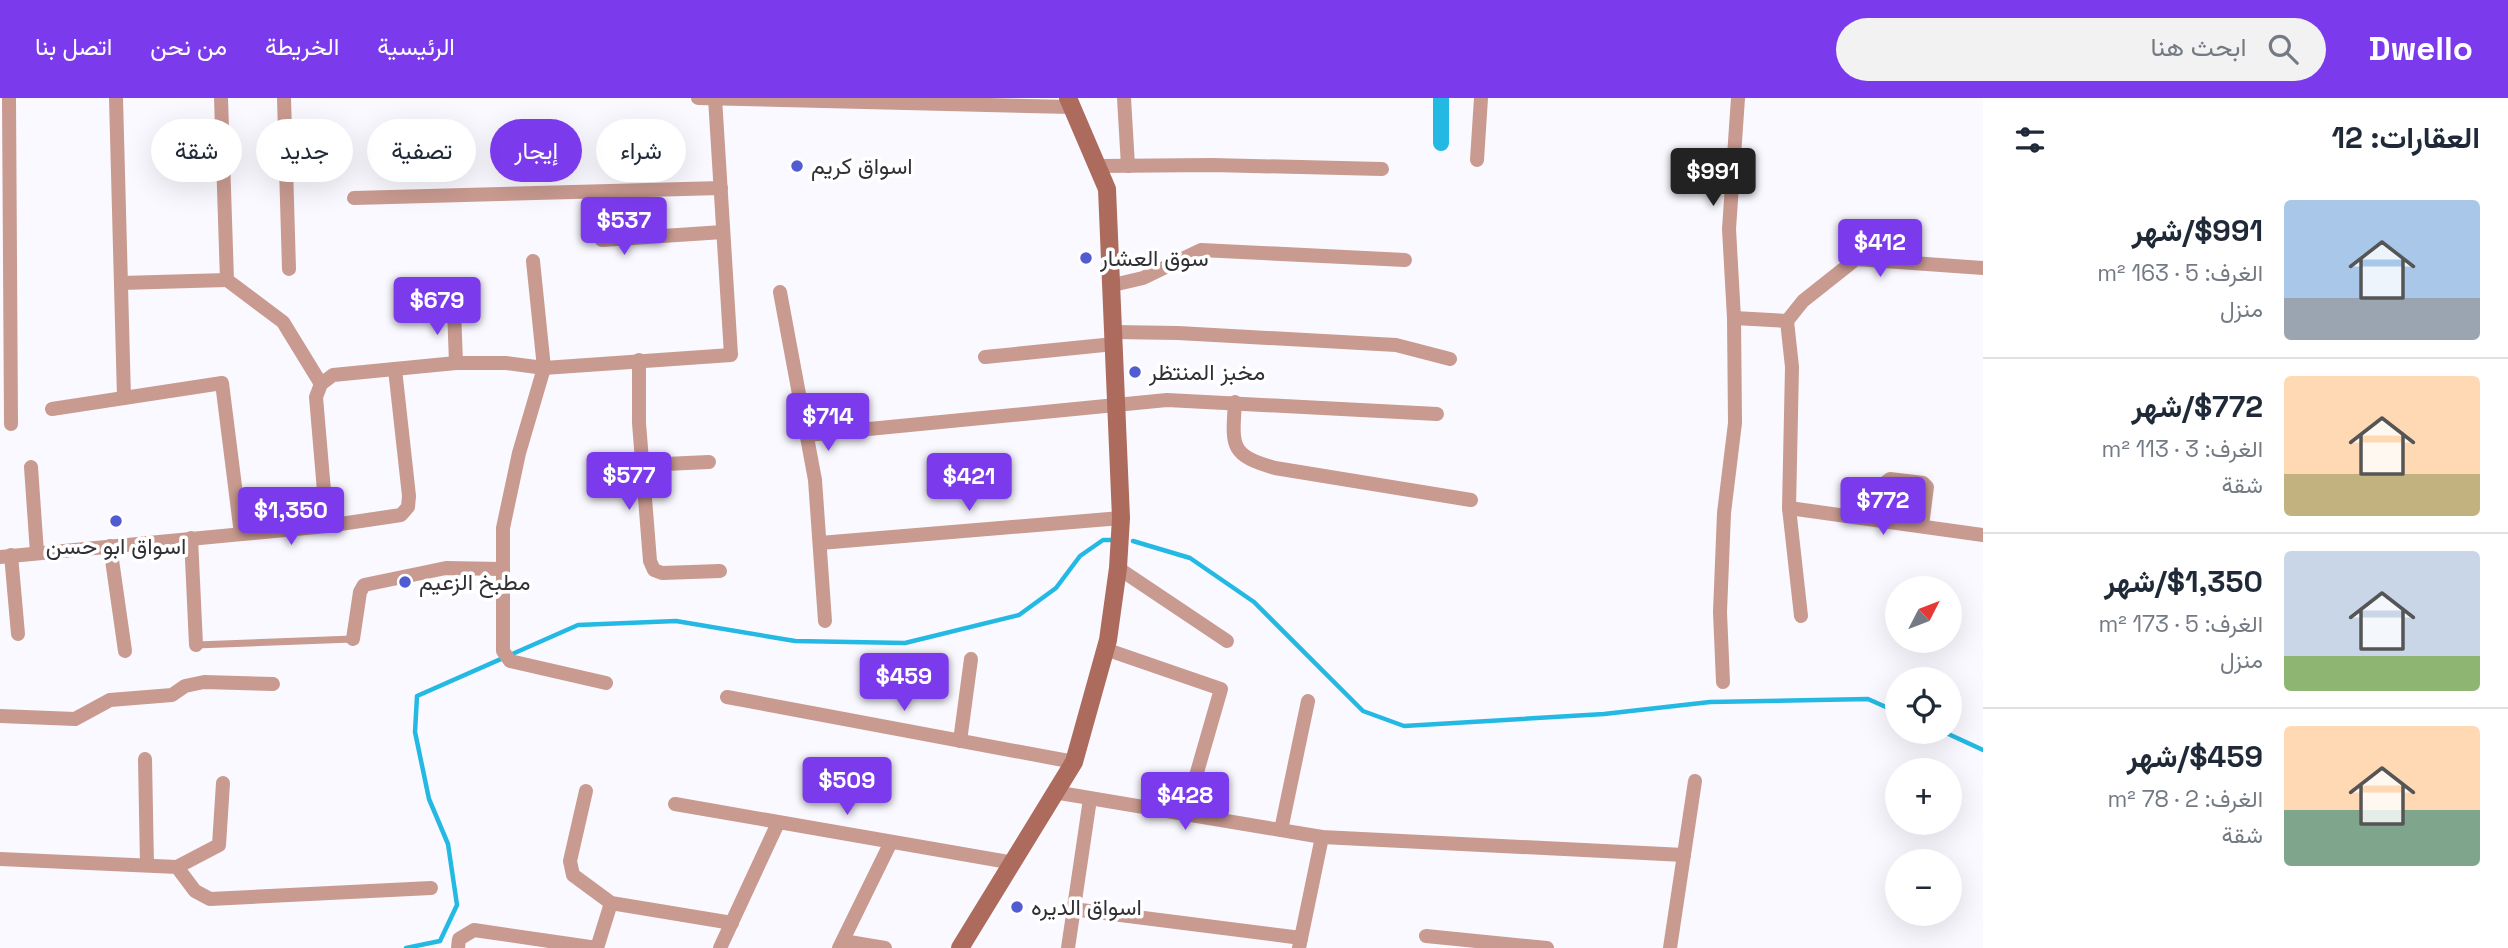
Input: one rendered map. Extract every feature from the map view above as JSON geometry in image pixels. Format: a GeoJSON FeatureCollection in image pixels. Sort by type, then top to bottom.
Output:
{"type":"FeatureCollection","features":[{"type":"Feature","properties":{"kind":"street"},"geometry":{"type":"LineString","coordinates":[[9,98],[10,424]]}},
{"type":"Feature","properties":{"kind":"street"},"geometry":{"type":"LineString","coordinates":[[116,98],[124,398]]}},
{"type":"Feature","properties":{"kind":"street"},"geometry":{"type":"LineString","coordinates":[[221,98],[227,280]]}},
{"type":"Feature","properties":{"kind":"street"},"geometry":{"type":"LineString","coordinates":[[284,98],[289,269]]}},
{"type":"Feature","properties":{"kind":"street"},"geometry":{"type":"LineString","coordinates":[[698,98],[1070,103],[1107,189],[1121,518],[1118,568],[1105,649],[1074,762],[961,948]]}},
{"type":"Feature","properties":{"kind":"street"},"geometry":{"type":"LineString","coordinates":[[1124,98],[1128,166]]}},
{"type":"Feature","properties":{"kind":"street"},"geometry":{"type":"LineString","coordinates":[[1477,160],[1481,98]]}},
{"type":"Feature","properties":{"kind":"street"},"geometry":{"type":"LineString","coordinates":[[1723,682],[1720,612],[1724,513],[1735,423],[1734,318],[1729,229],[1738,98]]}},
{"type":"Feature","properties":{"kind":"street"},"geometry":{"type":"LineString","coordinates":[[327,526],[316,397],[321,384],[333,375],[456,363],[506,363],[544,368],[731,355],[715,99]]}},
{"type":"Feature","properties":{"kind":"street"},"geometry":{"type":"LineString","coordinates":[[1099,166],[1382,169]]}},
{"type":"Feature","properties":{"kind":"street"},"geometry":{"type":"LineString","coordinates":[[354,198],[721,188]]}},
{"type":"Feature","properties":{"kind":"street"},"geometry":{"type":"LineString","coordinates":[[589,192],[593,231],[602,240],[723,232]]}},
{"type":"Feature","properties":{"kind":"street"},"geometry":{"type":"LineString","coordinates":[[1113,285],[1143,278],[1186,254],[1201,250],[1405,260]]}},
{"type":"Feature","properties":{"kind":"street"},"geometry":{"type":"LineString","coordinates":[[1801,616],[1789,508],[1792,368],[1787,321],[1802,301],[1856,259],[1983,268]]}},
{"type":"Feature","properties":{"kind":"street"},"geometry":{"type":"LineString","coordinates":[[533,261],[544,368],[509,499],[502,569],[506,656],[606,683]]}},
{"type":"Feature","properties":{"kind":"street"},"geometry":{"type":"LineString","coordinates":[[121,283],[227,280],[283,322],[321,384]]}},
{"type":"Feature","properties":{"kind":"street"},"geometry":{"type":"LineString","coordinates":[[780,292],[816,480],[825,621]]}},
{"type":"Feature","properties":{"kind":"street"},"geometry":{"type":"LineString","coordinates":[[454,309],[456,363]]}},
{"type":"Feature","properties":{"kind":"street"},"geometry":{"type":"LineString","coordinates":[[1734,318],[1787,321]]}},
{"type":"Feature","properties":{"kind":"street"},"geometry":{"type":"LineString","coordinates":[[985,357],[1113,338],[1178,333],[1396,345],[1450,359]]}},
{"type":"Feature","properties":{"kind":"street"},"geometry":{"type":"LineString","coordinates":[[639,360],[650,561],[654,570],[662,573],[720,572]]}},
{"type":"Feature","properties":{"kind":"street"},"geometry":{"type":"LineString","coordinates":[[18,634],[6,556],[327,526],[401,515],[408,508],[395,369]]}},
{"type":"Feature","properties":{"kind":"street"},"geometry":{"type":"LineString","coordinates":[[52,409],[222,383],[241,534]]}},
{"type":"Feature","properties":{"kind":"street"},"geometry":{"type":"LineString","coordinates":[[807,435],[1167,400],[1437,414]]}},
{"type":"Feature","properties":{"kind":"street"},"geometry":{"type":"LineString","coordinates":[[1235,402],[1233,443],[1239,454],[1248,460],[1300,473],[1471,500]]}},
{"type":"Feature","properties":{"kind":"street"},"geometry":{"type":"LineString","coordinates":[[643,465],[709,462]]}},
{"type":"Feature","properties":{"kind":"street"},"geometry":{"type":"LineString","coordinates":[[31,467],[37,553]]}},
{"type":"Feature","properties":{"kind":"street"},"geometry":{"type":"LineString","coordinates":[[1880,519],[1885,483],[1891,480],[1923,483],[1927,486],[1922,525]]}},
{"type":"Feature","properties":{"kind":"street"},"geometry":{"type":"LineString","coordinates":[[1789,508],[1983,534]]}},
{"type":"Feature","properties":{"kind":"street"},"geometry":{"type":"LineString","coordinates":[[820,543],[1121,518]]}},
{"type":"Feature","properties":{"kind":"street"},"geometry":{"type":"LineString","coordinates":[[191,538],[196,646]]}},
{"type":"Feature","properties":{"kind":"street"},"geometry":{"type":"LineString","coordinates":[[110,546],[125,651]]}},
{"type":"Feature","properties":{"kind":"street"},"geometry":{"type":"LineString","coordinates":[[353,639],[360,592],[365,585],[446,568],[502,569]]}},
{"type":"Feature","properties":{"kind":"street"},"geometry":{"type":"LineString","coordinates":[[1118,568],[1227,641]]}},
{"type":"Feature","properties":{"kind":"street"},"geometry":{"type":"LineString","coordinates":[[1105,649],[1220,689],[1185,814]]}},
{"type":"Feature","properties":{"kind":"street"},"geometry":{"type":"LineString","coordinates":[[960,741],[971,659]]}},
{"type":"Feature","properties":{"kind":"street"},"geometry":{"type":"LineString","coordinates":[[0,716],[75,719],[110,700],[172,695],[184,686],[204,682],[273,684]]}},
{"type":"Feature","properties":{"kind":"street"},"geometry":{"type":"LineString","coordinates":[[727,697],[1074,762]]}},
{"type":"Feature","properties":{"kind":"street"},"geometry":{"type":"LineString","coordinates":[[1281,830],[1308,701]]}},
{"type":"Feature","properties":{"kind":"street"},"geometry":{"type":"LineString","coordinates":[[145,759],[146,865]]}},
{"type":"Feature","properties":{"kind":"street"},"geometry":{"type":"LineString","coordinates":[[1670,948],[1695,781]]}},
{"type":"Feature","properties":{"kind":"street"},"geometry":{"type":"LineString","coordinates":[[0,859],[177,867],[219,845],[223,783]]}},
{"type":"Feature","properties":{"kind":"street"},"geometry":{"type":"LineString","coordinates":[[586,791],[570,862],[573,876],[611,903],[732,923]]}},
{"type":"Feature","properties":{"kind":"street"},"geometry":{"type":"LineString","coordinates":[[1054,792],[1322,837],[1684,855]]}},
{"type":"Feature","properties":{"kind":"street"},"geometry":{"type":"LineString","coordinates":[[1068,948],[1090,799]]}},
{"type":"Feature","properties":{"kind":"street"},"geometry":{"type":"LineString","coordinates":[[675,804],[1014,863]]}},
{"type":"Feature","properties":{"kind":"street"},"geometry":{"type":"LineString","coordinates":[[720,948],[778,823]]}},
{"type":"Feature","properties":{"kind":"street"},"geometry":{"type":"LineString","coordinates":[[1073,909],[1300,943],[1322,837]]}},
{"type":"Feature","properties":{"kind":"street"},"geometry":{"type":"LineString","coordinates":[[886,948],[841,944],[891,842]]}},
{"type":"Feature","properties":{"kind":"street"},"geometry":{"type":"LineString","coordinates":[[177,867],[195,891],[211,899],[430,888]]}},
{"type":"Feature","properties":{"kind":"street"},"geometry":{"type":"LineString","coordinates":[[458,948],[459,939],[474,930],[597,948],[611,903]]}},
{"type":"Feature","properties":{"kind":"street"},"geometry":{"type":"LineString","coordinates":[[1426,936],[1546,948]]}},
{"type":"Feature","properties":{"kind":"lane"},"geometry":{"type":"LineString","coordinates":[[196,646],[353,639]]}},
{"type":"Feature","properties":{"kind":"waterway"},"geometry":{"type":"LineString","coordinates":[[1441,98],[1441,143]]}},
{"type":"Feature","properties":{"kind":"waterway"},"geometry":{"type":"LineString","coordinates":[[406,948],[440,941],[457,905],[448,844],[429,799],[415,732],[417,696],[578,625],[676,621],[795,641],[905,643],[1019,615],[1056,588],[1080,556],[1103,540],[1112,540]]}},
{"type":"Feature","properties":{"kind":"waterway"},"geometry":{"type":"LineString","coordinates":[[1133,541],[1190,558],[1254,602],[1363,711],[1404,726],[1604,714],[1710,702],[1868,699],[1885,707]]}},
{"type":"Feature","properties":{"kind":"waterway"},"geometry":{"type":"LineString","coordinates":[[1962,740],[1983,750]]}},
{"type":"Feature","properties":{"kind":"place","name":"اسواق كريم"},"geometry":{"type":"Point","coordinates":[797,166]}},
{"type":"Feature","properties":{"kind":"place","name":"سوق العشار"},"geometry":{"type":"Point","coordinates":[1086,258]}},
{"type":"Feature","properties":{"kind":"place","name":"مخبز المنتظر"},"geometry":{"type":"Point","coordinates":[1135,372]}},
{"type":"Feature","properties":{"kind":"place","name":"اسواق ابو حسن"},"geometry":{"type":"Point","coordinates":[116,521]}},
{"type":"Feature","properties":{"kind":"place","name":"مطبخ الزعيم"},"geometry":{"type":"Point","coordinates":[405,582]}},
{"type":"Feature","properties":{"kind":"place","name":"اسواق الديره"},"geometry":{"type":"Point","coordinates":[1017,907]}}]}
